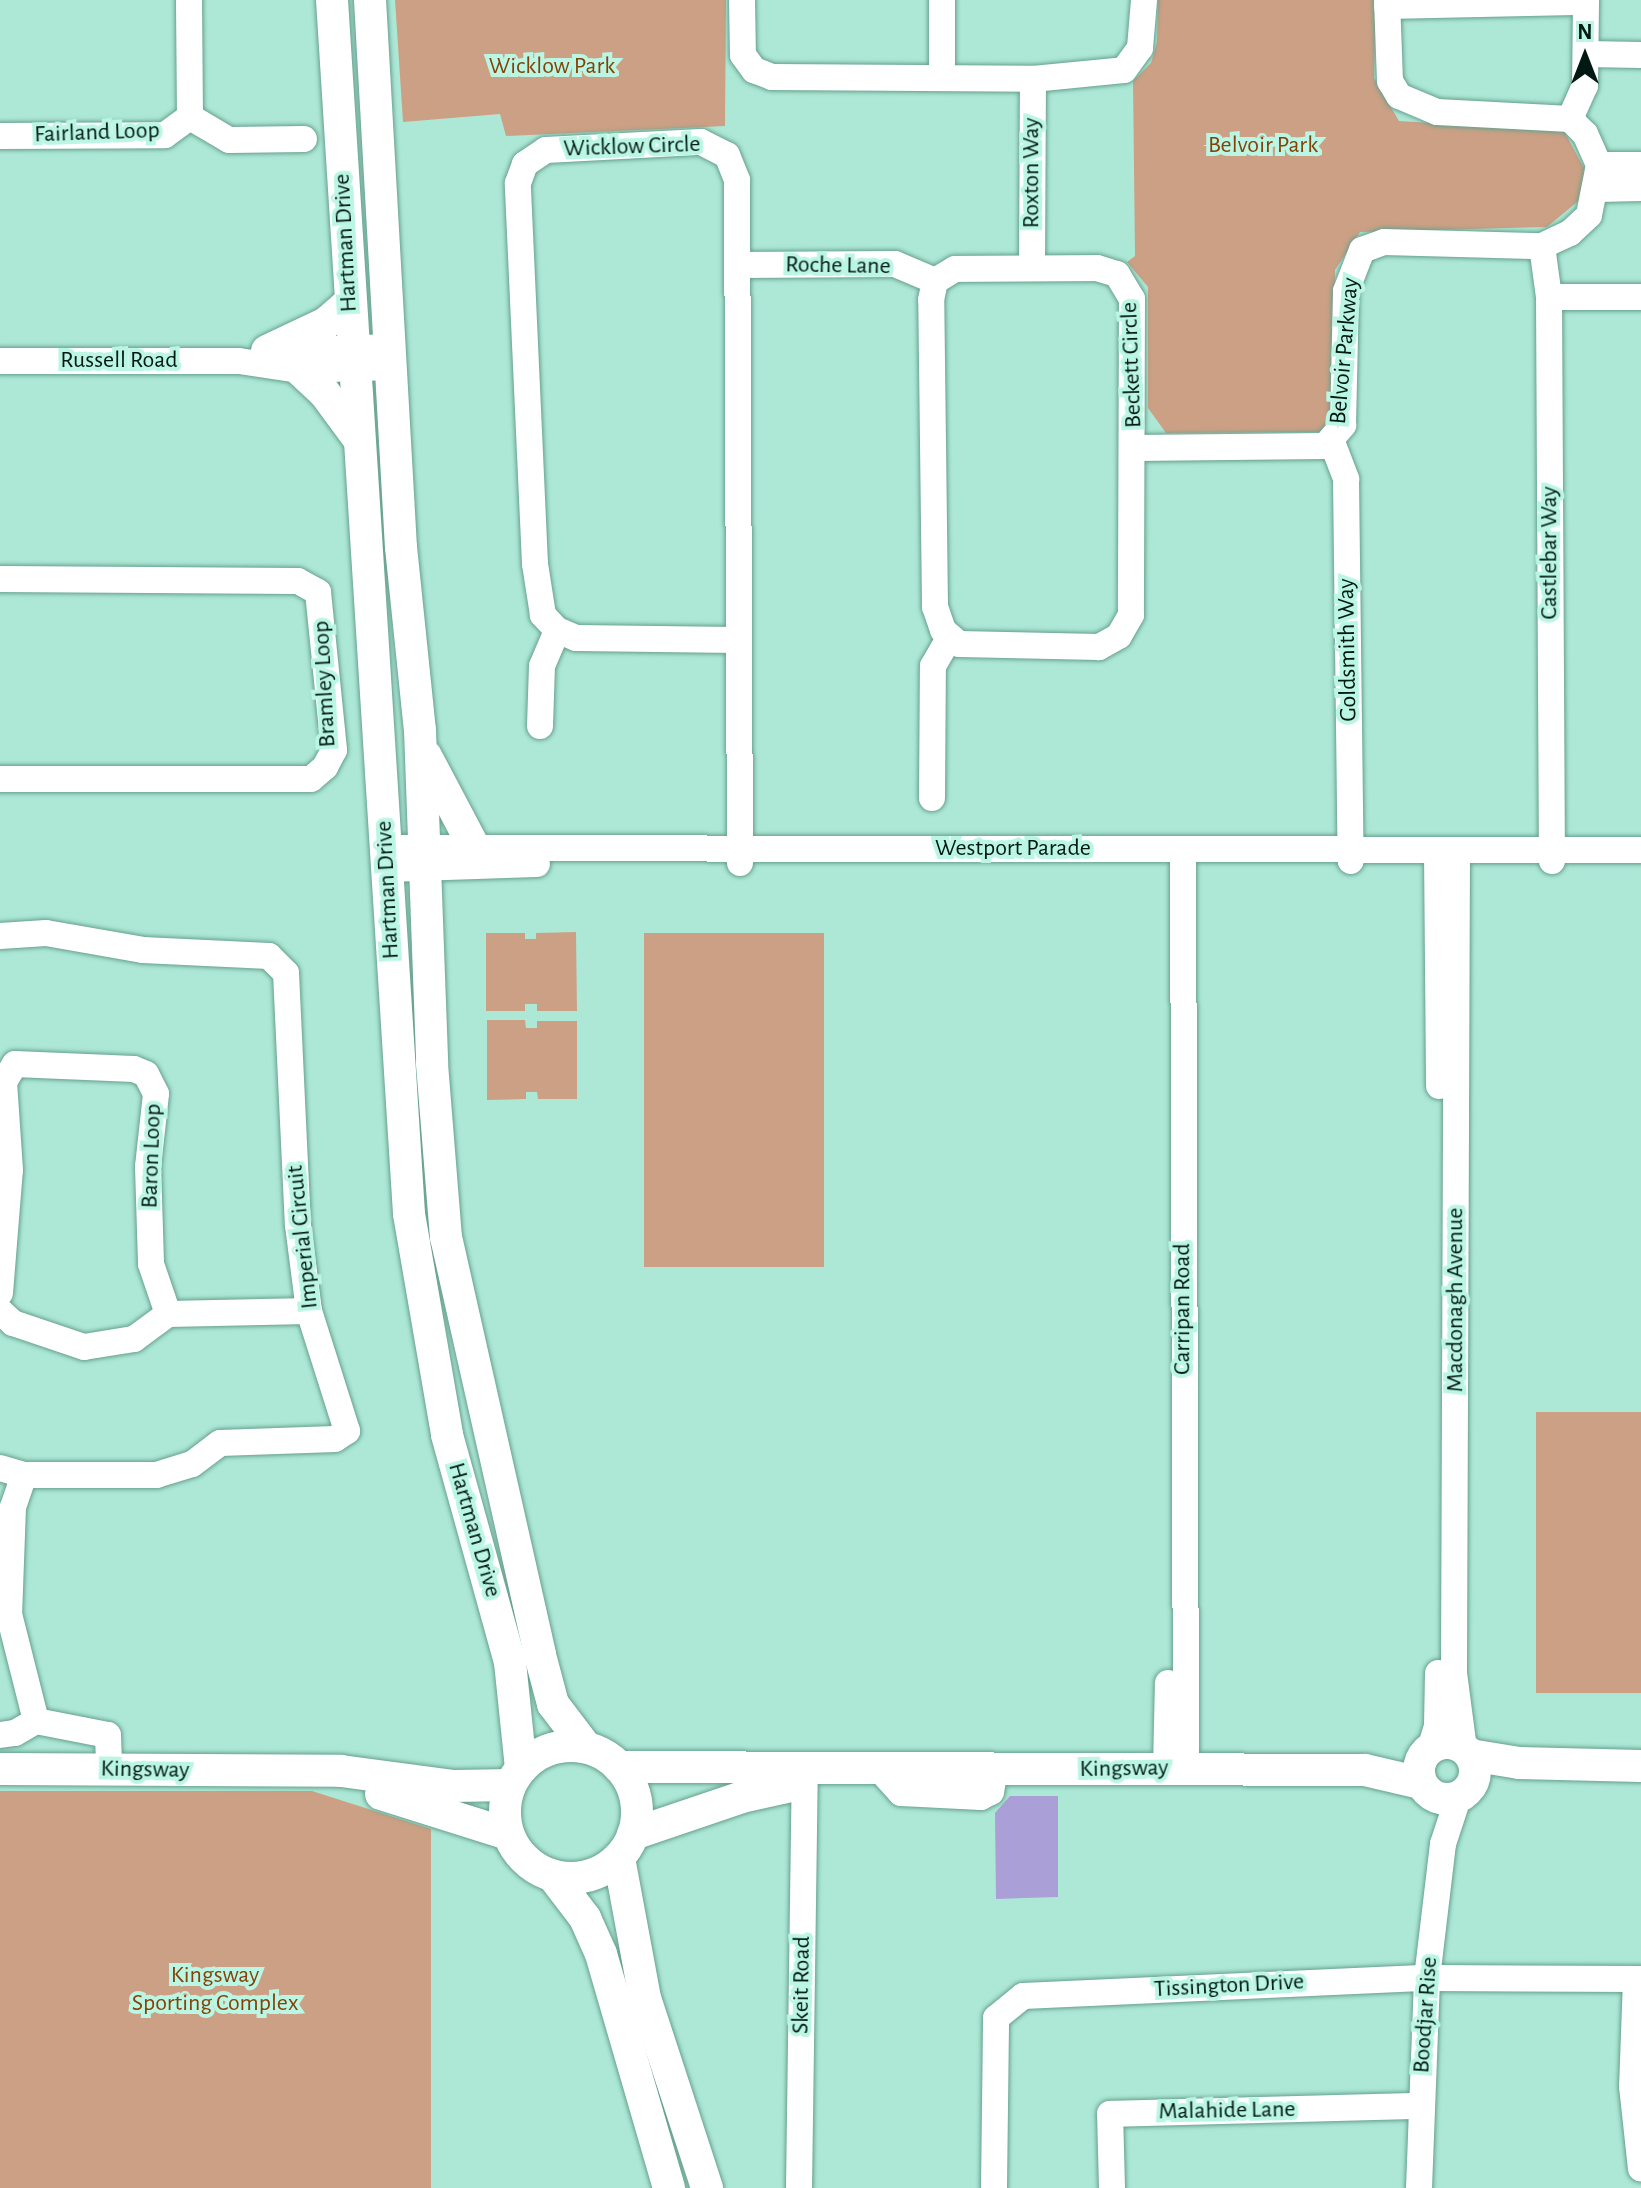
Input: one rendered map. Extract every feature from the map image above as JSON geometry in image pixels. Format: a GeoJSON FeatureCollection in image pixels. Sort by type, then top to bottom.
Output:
{"type":"FeatureCollection","features":[{"type":"Feature","properties":{"kind":"main road","name":"Hartman Drive"},"geometry":{"type":"LineString","coordinates":[[332,0],[357,437],[409,1214],[447,1435],[510,1662],[516,1777]]}},
{"type":"Feature","properties":{"kind":"main road","name":"Hartman Drive"},"geometry":{"type":"LineString","coordinates":[[370,0],[401,547],[420,746],[446,1237],[553,1704],[585,1746]]}},
{"type":"Feature","properties":{"kind":"main road"},"geometry":{"type":"LineString","coordinates":[[253,356],[326,323],[350,302]]}},
{"type":"Feature","properties":{"kind":"main road"},"geometry":{"type":"LineString","coordinates":[[300,370],[324,392],[357,437]]}},
{"type":"Feature","properties":{"kind":"main road"},"geometry":{"type":"LineString","coordinates":[[420,746],[474,847]]}},
{"type":"Feature","properties":{"kind":"main road"},"geometry":{"type":"LineString","coordinates":[[669,2188],[601,1954],[585,1918],[553,1876],[525,1861],[508,1834],[504,1809],[516,1777],[547,1751],[585,1746],[619,1767],[637,1803],[626,1846],[645,1998],[707,2188]]}},
{"type":"Feature","properties":{"kind":"main road","name":"Kingsway"},"geometry":{"type":"LineString","coordinates":[[619,1767],[882,1772],[1176,1768],[1447,1771],[1519,1763],[1641,1766]]}},
{"type":"Feature","properties":{"kind":"main road","name":"Kingsway"},"geometry":{"type":"LineString","coordinates":[[0,1769],[341,1771],[454,1786],[516,1777]]}},
{"type":"Feature","properties":{"kind":"main road","name":"Kingsway"},"geometry":{"type":"LineString","coordinates":[[290,1772],[453,1814],[508,1834]]}},
{"type":"Feature","properties":{"kind":"main road","name":"Kingsway"},"geometry":{"type":"LineString","coordinates":[[626,1846],[742,1797],[805,1783],[882,1772]]}},
{"type":"Feature","properties":{"kind":"main road"},"geometry":{"type":"LineString","coordinates":[[553,1876],[589,1876],[626,1846]]}},
{"type":"Feature","properties":{"kind":"street","name":"Fairland Loop"},"geometry":{"type":"LineString","coordinates":[[189,0],[190,117]]}},
{"type":"Feature","properties":{"kind":"street"},"geometry":{"type":"LineString","coordinates":[[742,0],[743,55],[761,74],[1033,79],[1124,70],[1140,48],[1144,0]]}},
{"type":"Feature","properties":{"kind":"street"},"geometry":{"type":"LineString","coordinates":[[942,0],[942,78]]}},
{"type":"Feature","properties":{"kind":"street"},"geometry":{"type":"LineString","coordinates":[[1542,246],[1570,233],[1589,215],[1599,177],[1585,134],[1570,119],[1437,112],[1411,105],[1390,81],[1387,3],[1586,1],[1587,54],[1582,100],[1570,119]]}},
{"type":"Feature","properties":{"kind":"street"},"geometry":{"type":"LineString","coordinates":[[1587,54],[1641,55]]}},
{"type":"Feature","properties":{"kind":"street","name":"Roxton Way"},"geometry":{"type":"LineString","coordinates":[[1032,268],[1033,79]]}},
{"type":"Feature","properties":{"kind":"street","name":"Fairland Loop"},"geometry":{"type":"LineString","coordinates":[[0,136],[165,135],[190,117]]}},
{"type":"Feature","properties":{"kind":"street","name":"Fairland Loop"},"geometry":{"type":"LineString","coordinates":[[190,117],[229,140],[304,139]]}},
{"type":"Feature","properties":{"kind":"street","name":"Wicklow Circle"},"geometry":{"type":"LineString","coordinates":[[557,630],[543,615],[537,587],[519,173],[546,150],[701,142],[716,146],[727,155],[737,180],[740,855]]}},
{"type":"Feature","properties":{"kind":"street"},"geometry":{"type":"LineString","coordinates":[[1599,177],[1641,165]]}},
{"type":"Feature","properties":{"kind":"street"},"geometry":{"type":"LineString","coordinates":[[1599,177],[1641,188]]}},
{"type":"Feature","properties":{"kind":"street","name":"Belvoir Parkway"},"geometry":{"type":"LineString","coordinates":[[1135,448],[1316,448],[1332,442],[1345,410],[1346,291],[1362,250],[1384,242],[1542,246]]}},
{"type":"Feature","properties":{"kind":"street","name":"Castlebar Way"},"geometry":{"type":"LineString","coordinates":[[1542,246],[1549,297],[1552,855]]}},
{"type":"Feature","properties":{"kind":"street","name":"Roche Lane"},"geometry":{"type":"LineString","coordinates":[[737,265],[895,264],[935,281]]}},
{"type":"Feature","properties":{"kind":"street","name":"Beckett Circle"},"geometry":{"type":"LineString","coordinates":[[935,281],[955,269],[1097,268],[1124,281],[1132,308],[1134,601],[1119,636],[1099,647],[971,647],[949,638]]}},
{"type":"Feature","properties":{"kind":"street"},"geometry":{"type":"LineString","coordinates":[[932,798],[933,666],[949,638],[935,607],[935,281]]}},
{"type":"Feature","properties":{"kind":"street"},"geometry":{"type":"LineString","coordinates":[[1549,297],[1641,297]]}},
{"type":"Feature","properties":{"kind":"street","name":"Russell Road"},"geometry":{"type":"LineString","coordinates":[[253,356],[300,370],[353,358]]}},
{"type":"Feature","properties":{"kind":"street","name":"Russell Road"},"geometry":{"type":"LineString","coordinates":[[0,361],[253,356],[392,357]]}},
{"type":"Feature","properties":{"kind":"street","name":"Goldsmith Way"},"geometry":{"type":"LineString","coordinates":[[1332,442],[1346,479],[1351,856]]}},
{"type":"Feature","properties":{"kind":"street","name":"Bramley Loop"},"geometry":{"type":"LineString","coordinates":[[0,579],[298,581],[318,592],[334,750],[325,767],[311,779],[0,779]]}},
{"type":"Feature","properties":{"kind":"street"},"geometry":{"type":"LineString","coordinates":[[540,726],[542,666],[557,630],[576,638],[737,640]]}},
{"type":"Feature","properties":{"kind":"street","name":"Westport Parade"},"geometry":{"type":"LineString","coordinates":[[424,858],[474,847],[740,855],[1175,857],[1552,855],[1641,850]]}},
{"type":"Feature","properties":{"kind":"street","name":"Westport Parade"},"geometry":{"type":"LineString","coordinates":[[386,859],[553,863],[740,855]]}},
{"type":"Feature","properties":{"kind":"street","name":"Westport Parade"},"geometry":{"type":"LineString","coordinates":[[1552,855],[1641,861]]}},
{"type":"Feature","properties":{"kind":"street","name":"Macdonagh Avenue"},"geometry":{"type":"LineString","coordinates":[[1447,856],[1437,1726],[1447,1771]]}},
{"type":"Feature","properties":{"kind":"street","name":"Carripan Road"},"geometry":{"type":"LineString","coordinates":[[1175,857],[1176,1768]]}},
{"type":"Feature","properties":{"kind":"street","name":"Imperial Circuit"},"geometry":{"type":"LineString","coordinates":[[0,936],[46,933],[143,950],[269,956],[286,973],[298,1225],[309,1311],[347,1431],[335,1439],[220,1443],[192,1464],[157,1475],[12,1472]]}},
{"type":"Feature","properties":{"kind":"street","name":"Baron Loop"},"geometry":{"type":"LineString","coordinates":[[0,1293],[10,1170],[4,1082],[15,1064],[134,1069],[146,1074],[156,1094],[148,1167],[151,1264],[168,1314]]}},
{"type":"Feature","properties":{"kind":"street"},"geometry":{"type":"LineString","coordinates":[[0,1311],[13,1323],[84,1347],[134,1339],[168,1314],[309,1311]]}},
{"type":"Feature","properties":{"kind":"street"},"geometry":{"type":"LineString","coordinates":[[12,1472],[13,1507],[4,1614],[36,1721]]}},
{"type":"Feature","properties":{"kind":"street"},"geometry":{"type":"LineString","coordinates":[[0,1735],[15,1733],[36,1721]]}},
{"type":"Feature","properties":{"kind":"street"},"geometry":{"type":"LineString","coordinates":[[36,1721],[53,1728],[108,1735],[109,1770]]}},
{"type":"Feature","properties":{"kind":"street","name":"Boodjar Rise"},"geometry":{"type":"LineString","coordinates":[[1419,2188],[1419,2106],[1427,1978],[1443,1844],[1447,1771]]}},
{"type":"Feature","properties":{"kind":"street","name":"Skeit Road"},"geometry":{"type":"LineString","coordinates":[[799,2188],[805,1783]]}},
{"type":"Feature","properties":{"kind":"street","name":"Tissington Drive"},"geometry":{"type":"LineString","coordinates":[[994,2188],[996,2018],[1023,1996],[1427,1978],[1639,1979]]}},
{"type":"Feature","properties":{"kind":"street"},"geometry":{"type":"LineString","coordinates":[[1639,1979],[1632,2086],[1641,2169]]}},
{"type":"Feature","properties":{"kind":"street","name":"Malahide Lane"},"geometry":{"type":"LineString","coordinates":[[1112,2188],[1110,2114],[1419,2106]]}},
{"type":"Feature","properties":{"kind":"green space","name":"Wicklow Park"},"geometry":{"type":"Polygon","coordinates":[[[395,0],[726,0],[725,126],[506,136],[500,114],[403,122],[395,0]]]}},
{"type":"Feature","properties":{"kind":"green space","name":"Belvoir Park"},"geometry":{"type":"Polygon","coordinates":[[[1158,0],[1376,0],[1374,78],[1399,121],[1564,131],[1584,168],[1583,197],[1547,227],[1360,232],[1335,270],[1333,421],[1319,432],[1166,433],[1148,408],[1148,287],[1127,262],[1135,256],[1133,81],[1151,63],[1157,42],[1158,0]]]}},
{"type":"Feature","properties":{"kind":"green space"},"geometry":{"type":"Polygon","coordinates":[[[576,932],[577,1011],[537,1011],[537,1004],[525,1004],[525,1011],[486,1011],[486,933],[525,933],[525,939],[536,939],[536,933],[576,932]]]}},
{"type":"Feature","properties":{"kind":"green space"},"geometry":{"type":"Polygon","coordinates":[[[644,933],[824,933],[824,1267],[644,1267],[644,933]]]}},
{"type":"Feature","properties":{"kind":"green space"},"geometry":{"type":"Polygon","coordinates":[[[487,1020],[525,1020],[526,1028],[537,1028],[537,1021],[577,1021],[577,1099],[538,1099],[537,1092],[526,1092],[526,1099],[487,1100],[487,1020]]]}},
{"type":"Feature","properties":{"kind":"green space"},"geometry":{"type":"Polygon","coordinates":[[[1536,1412],[1641,1412],[1641,1693],[1536,1693],[1536,1412]]]}},
{"type":"Feature","properties":{"kind":"green space","name":"Kingsway Sporting Complex"},"geometry":{"type":"Polygon","coordinates":[[[0,1791],[312,1791],[431,1829],[431,2188],[0,2188],[0,1791]]]}},
{"type":"Feature","properties":{"kind":"shaded area"},"geometry":{"type":"Polygon","coordinates":[[[1010,1796],[1058,1796],[1058,1897],[996,1899],[995,1813],[1010,1796]]]}}]}
